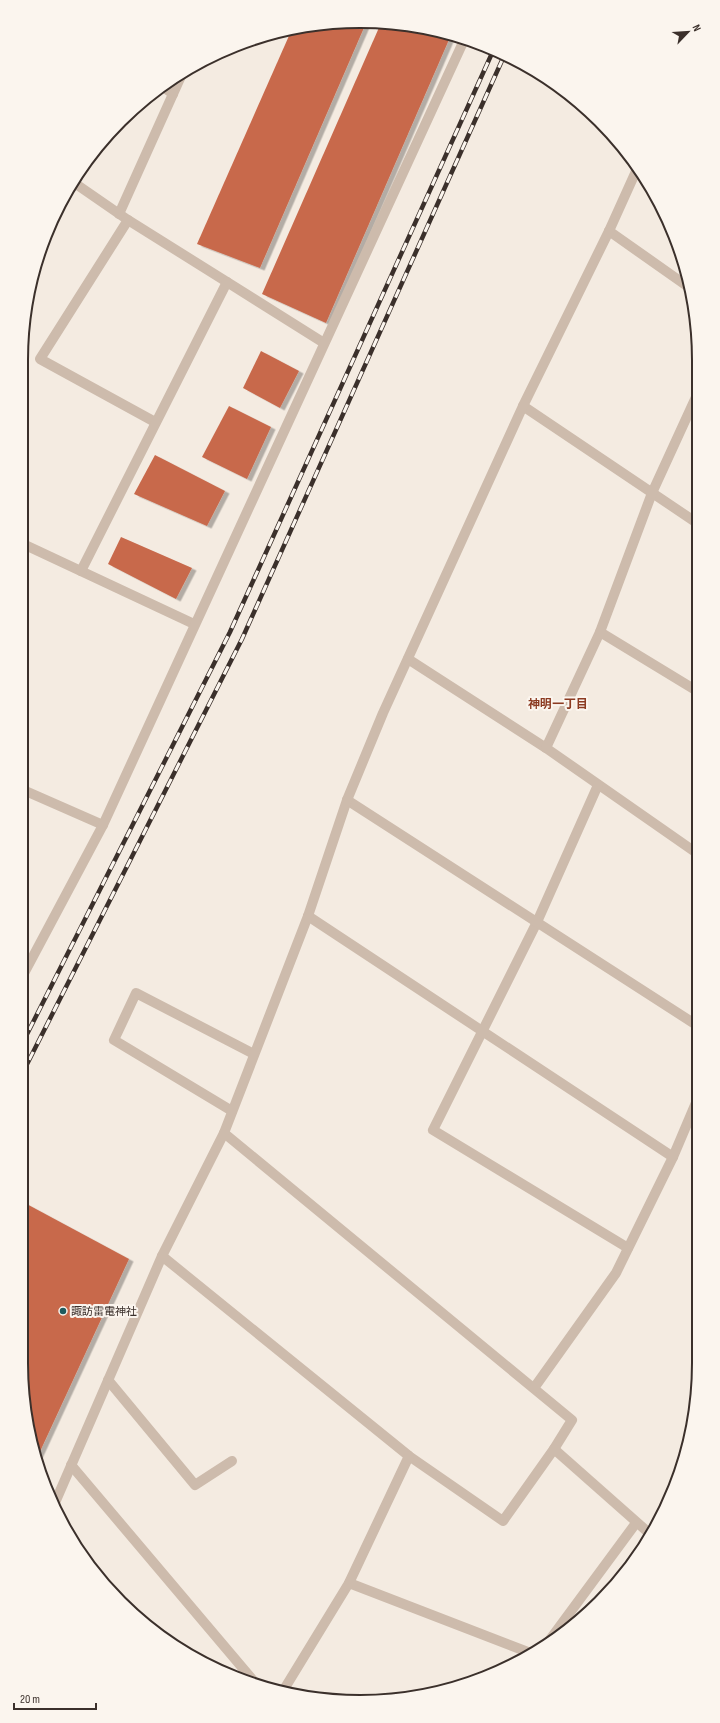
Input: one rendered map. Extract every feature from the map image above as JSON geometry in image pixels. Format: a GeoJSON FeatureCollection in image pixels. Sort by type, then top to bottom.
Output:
{"type":"FeatureCollection","features":[{"type":"Feature","properties":{"kind":"street"},"geometry":{"type":"LineString","coordinates":[[28,966],[103,825],[194,624],[462,44]]}},
{"type":"Feature","properties":{"kind":"street"},"geometry":{"type":"LineString","coordinates":[[119,214],[178,83]]}},
{"type":"Feature","properties":{"kind":"street"},"geometry":{"type":"LineString","coordinates":[[168,90],[173,94]]}},
{"type":"Feature","properties":{"kind":"street"},"geometry":{"type":"LineString","coordinates":[[57,1498],[162,1256],[224,1133],[308,916],[347,800],[408,659],[523,406],[609,231],[635,174]]}},
{"type":"Feature","properties":{"kind":"street"},"geometry":{"type":"LineString","coordinates":[[78,185],[128,220],[324,343]]}},
{"type":"Feature","properties":{"kind":"street"},"geometry":{"type":"LineString","coordinates":[[128,220],[40,359],[155,422]]}},
{"type":"Feature","properties":{"kind":"street"},"geometry":{"type":"LineString","coordinates":[[609,231],[683,283]]}},
{"type":"Feature","properties":{"kind":"street"},"geometry":{"type":"LineString","coordinates":[[81,570],[227,282]]}},
{"type":"Feature","properties":{"kind":"street"},"geometry":{"type":"LineString","coordinates":[[523,406],[692,520]]}},
{"type":"Feature","properties":{"kind":"street"},"geometry":{"type":"LineString","coordinates":[[546,748],[600,632],[652,493],[692,406]]}},
{"type":"Feature","properties":{"kind":"street"},"geometry":{"type":"LineString","coordinates":[[28,546],[194,624]]}},
{"type":"Feature","properties":{"kind":"street"},"geometry":{"type":"LineString","coordinates":[[600,632],[692,688]]}},
{"type":"Feature","properties":{"kind":"street"},"geometry":{"type":"LineString","coordinates":[[408,659],[546,748],[692,850]]}},
{"type":"Feature","properties":{"kind":"street"},"geometry":{"type":"LineString","coordinates":[[598,785],[537,922],[433,1130],[628,1248]]}},
{"type":"Feature","properties":{"kind":"street"},"geometry":{"type":"LineString","coordinates":[[28,792],[103,825]]}},
{"type":"Feature","properties":{"kind":"street"},"geometry":{"type":"LineString","coordinates":[[347,800],[692,1022]]}},
{"type":"Feature","properties":{"kind":"street"},"geometry":{"type":"LineString","coordinates":[[308,916],[673,1157]]}},
{"type":"Feature","properties":{"kind":"street"},"geometry":{"type":"LineString","coordinates":[[232,1111],[114,1040],[136,993],[254,1054]]}},
{"type":"Feature","properties":{"kind":"street"},"geometry":{"type":"LineString","coordinates":[[534,1388],[616,1273],[673,1157],[692,1112]]}},
{"type":"Feature","properties":{"kind":"street"},"geometry":{"type":"LineString","coordinates":[[162,1256],[409,1456],[503,1521],[554,1449],[572,1420],[224,1133]]}},
{"type":"Feature","properties":{"kind":"street"},"geometry":{"type":"LineString","coordinates":[[108,1380],[195,1485],[232,1461]]}},
{"type":"Feature","properties":{"kind":"street"},"geometry":{"type":"LineString","coordinates":[[554,1449],[646,1532]]}},
{"type":"Feature","properties":{"kind":"street"},"geometry":{"type":"LineString","coordinates":[[286,1687],[349,1583],[409,1456]]}},
{"type":"Feature","properties":{"kind":"street"},"geometry":{"type":"LineString","coordinates":[[71,1465],[249,1676]]}},
{"type":"Feature","properties":{"kind":"street"},"geometry":{"type":"LineString","coordinates":[[558,1629],[636,1523]]}},
{"type":"Feature","properties":{"kind":"street"},"geometry":{"type":"LineString","coordinates":[[349,1583],[526,1651]]}},
{"type":"Feature","properties":{"kind":"building"},"geometry":{"type":"Polygon","coordinates":[[[364,28],[260,268],[197,244],[289,35],[317,31],[364,28]]]}},
{"type":"Feature","properties":{"kind":"building"},"geometry":{"type":"Polygon","coordinates":[[[378,29],[425,34],[449,40],[326,323],[262,294],[378,29]]]}},
{"type":"Feature","properties":{"kind":"building"},"geometry":{"type":"Polygon","coordinates":[[[261,351],[299,371],[280,408],[243,388],[261,351]]]}},
{"type":"Feature","properties":{"kind":"building"},"geometry":{"type":"Polygon","coordinates":[[[229,406],[271,427],[247,479],[202,457],[229,406]]]}},
{"type":"Feature","properties":{"kind":"building"},"geometry":{"type":"Polygon","coordinates":[[[155,455],[225,491],[207,526],[134,494],[155,455]]]}},
{"type":"Feature","properties":{"kind":"building"},"geometry":{"type":"Polygon","coordinates":[[[121,537],[192,568],[176,599],[108,564],[121,537]]]}},
{"type":"Feature","properties":{"kind":"building","name":"諏訪雷電神社"},"geometry":{"type":"Polygon","coordinates":[[[28,1205],[129,1259],[40,1452],[34,1428],[29,1385],[28,1205]]]}},
{"type":"Feature","properties":{"kind":"railway"},"geometry":{"type":"LineString","coordinates":[[28,1032],[230,632],[491,55]]}},
{"type":"Feature","properties":{"kind":"railway"},"geometry":{"type":"LineString","coordinates":[[28,1062],[242,639],[502,60]]}},
{"type":"Feature","properties":{"kind":"place","name":"諏訪雷電神社"},"geometry":{"type":"Point","coordinates":[63,1311]}},
{"type":"Feature","properties":{"kind":"district","name":"神明一丁目"},"geometry":{"type":"Point","coordinates":[558,704]}}]}
